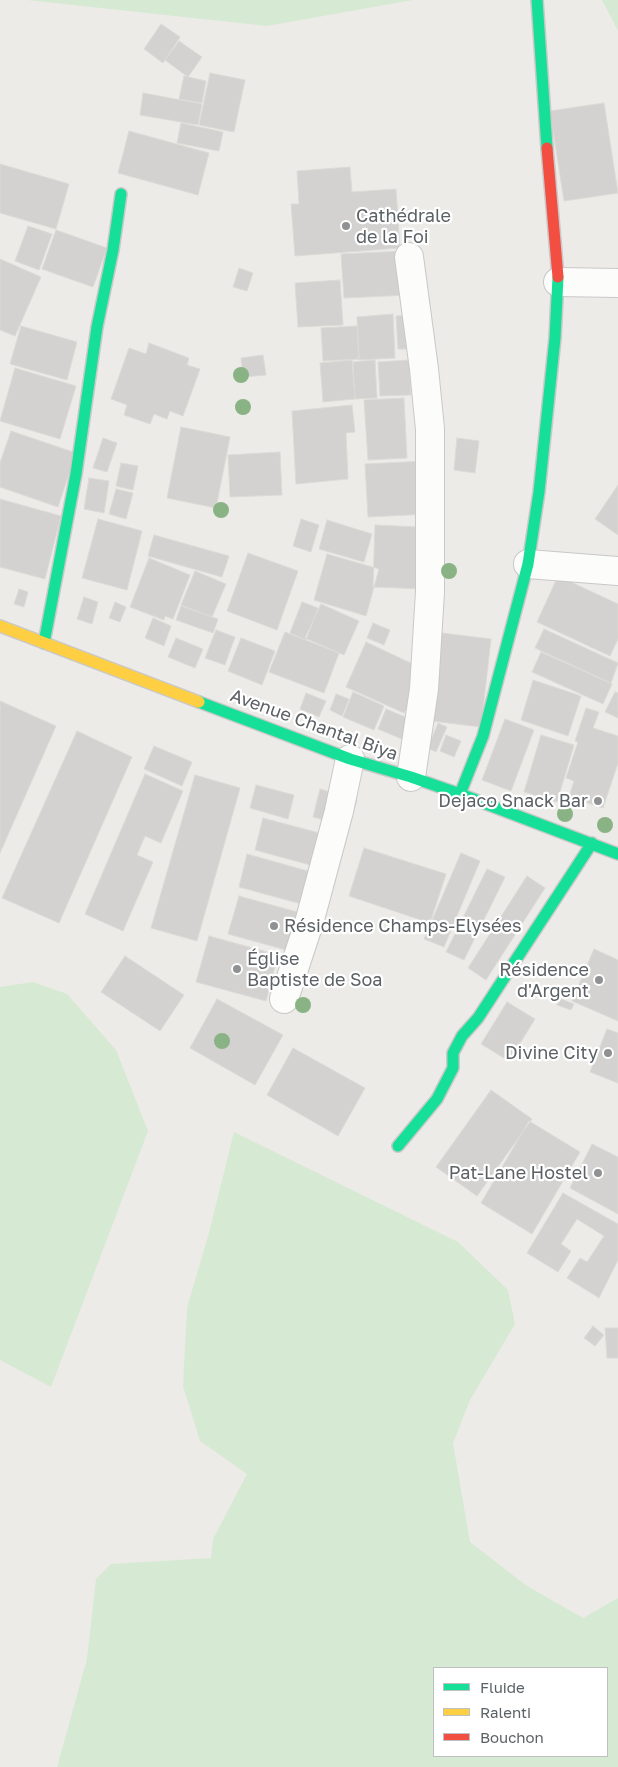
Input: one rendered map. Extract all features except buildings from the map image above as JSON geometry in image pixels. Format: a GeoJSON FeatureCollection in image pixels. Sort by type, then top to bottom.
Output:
{"type":"FeatureCollection","features":[{"type":"Feature","properties":{"kind":"street"},"geometry":{"type":"LineString","coordinates":[[460,794],[483,736],[528,564],[540,482],[555,338],[558,282],[545,129],[537,0]]}},
{"type":"Feature","properties":{"kind":"street"},"geometry":{"type":"LineString","coordinates":[[44,643],[76,474],[97,327],[113,250],[121,194]]}},
{"type":"Feature","properties":{"kind":"street"},"geometry":{"type":"LineString","coordinates":[[409,257],[430,429],[430,592],[424,689],[411,777]]}},
{"type":"Feature","properties":{"kind":"street"},"geometry":{"type":"LineString","coordinates":[[558,282],[618,283]]}},
{"type":"Feature","properties":{"kind":"street"},"geometry":{"type":"LineString","coordinates":[[528,564],[618,570]]}},
{"type":"Feature","properties":{"kind":"street","name":"Avenue Chantal Biya"},"geometry":{"type":"LineString","coordinates":[[0,626],[350,759],[460,794],[618,854]]}},
{"type":"Feature","properties":{"kind":"street"},"geometry":{"type":"LineString","coordinates":[[284,999],[309,924],[339,811],[350,759]]}},
{"type":"Feature","properties":{"kind":"street"},"geometry":{"type":"LineString","coordinates":[[398,1146],[437,1098],[453,1068],[453,1053],[462,1036],[478,1018],[592,843]]}},
{"type":"Feature","properties":{"kind":"green space"},"geometry":{"type":"Polygon","coordinates":[[[27,0],[413,0],[267,26],[27,0]]]}},
{"type":"Feature","properties":{"kind":"green space"},"geometry":{"type":"Polygon","coordinates":[[[602,0],[618,0],[618,31],[602,0]]]}},
{"type":"Feature","properties":{"kind":"green space"},"geometry":{"type":"Polygon","coordinates":[[[33,982],[67,994],[116,1050],[148,1131],[51,1387],[0,1360],[0,987],[33,982]]]}},
{"type":"Feature","properties":{"kind":"green space"},"geometry":{"type":"Polygon","coordinates":[[[234,1132],[458,1242],[508,1290],[515,1324],[470,1400],[453,1443],[470,1542],[527,1586],[583,1618],[618,1598],[618,1767],[57,1767],[87,1659],[96,1579],[111,1564],[211,1558],[213,1539],[247,1474],[200,1441],[183,1386],[187,1308],[210,1229],[234,1132]]]}},
{"type":"Feature","properties":{"kind":"traffic: fast"},"geometry":{"type":"LineString","coordinates":[[537,0],[547,148]]}},
{"type":"Feature","properties":{"kind":"traffic: fast"},"geometry":{"type":"LineString","coordinates":[[44,643],[76,474],[97,327],[113,250],[121,194]]}},
{"type":"Feature","properties":{"kind":"traffic: fast"},"geometry":{"type":"LineString","coordinates":[[460,794],[483,736],[528,564],[539,492],[555,338],[558,277]]}},
{"type":"Feature","properties":{"kind":"traffic: fast"},"geometry":{"type":"LineString","coordinates":[[199,702],[350,759],[460,794],[618,854]]}},
{"type":"Feature","properties":{"kind":"traffic: fast"},"geometry":{"type":"LineString","coordinates":[[398,1146],[437,1099],[453,1068],[453,1053],[462,1036],[478,1018],[592,843]]}},
{"type":"Feature","properties":{"kind":"traffic: slow"},"geometry":{"type":"LineString","coordinates":[[0,626],[199,702]]}},
{"type":"Feature","properties":{"kind":"traffic: jam"},"geometry":{"type":"LineString","coordinates":[[547,148],[558,277]]}},
{"type":"Feature","properties":{"kind":"place","name":"Cathédrale de la Foi"},"geometry":{"type":"Point","coordinates":[346,226]}},
{"type":"Feature","properties":{"kind":"place","name":"Dejaco Snack Bar"},"geometry":{"type":"Point","coordinates":[598,801]}},
{"type":"Feature","properties":{"kind":"place","name":"Résidence Champs-Elysées"},"geometry":{"type":"Point","coordinates":[274,926]}},
{"type":"Feature","properties":{"kind":"place","name":"Église Baptiste de Soa"},"geometry":{"type":"Point","coordinates":[237,969]}},
{"type":"Feature","properties":{"kind":"place","name":"Résidence d'Argent"},"geometry":{"type":"Point","coordinates":[599,980]}},
{"type":"Feature","properties":{"kind":"place","name":"Divine City"},"geometry":{"type":"Point","coordinates":[608,1053]}},
{"type":"Feature","properties":{"kind":"place","name":"Pat-Lane Hostel"},"geometry":{"type":"Point","coordinates":[598,1173]}}]}
